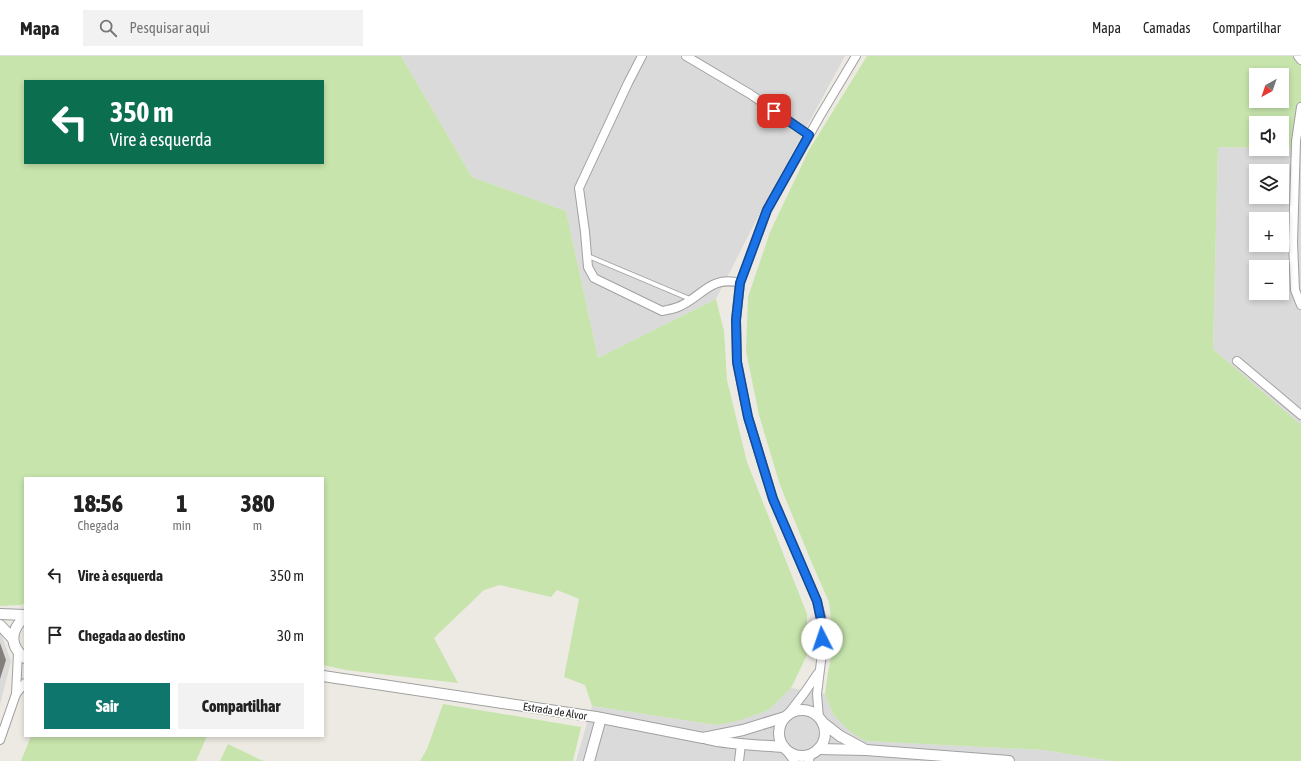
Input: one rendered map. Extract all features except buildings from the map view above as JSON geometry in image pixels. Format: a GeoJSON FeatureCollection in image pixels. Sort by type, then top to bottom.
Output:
{"type":"FeatureCollection","features":[{"type":"Feature","properties":{"kind":"street"},"geometry":{"type":"LineString","coordinates":[[642,56],[579,188],[588,268],[594,278],[662,311],[678,307],[712,285],[723,281],[740,283]]}},
{"type":"Feature","properties":{"kind":"street"},"geometry":{"type":"LineString","coordinates":[[686,56],[750,94],[809,135]]}},
{"type":"Feature","properties":{"kind":"street"},"geometry":{"type":"LineString","coordinates":[[812,755],[823,741],[824,736],[824,727],[821,720],[817,694],[822,653],[822,625],[817,601],[773,499],[748,417],[737,362],[736,320],[740,283],[767,210],[856,56]]}},
{"type":"Feature","properties":{"kind":"street"},"geometry":{"type":"LineString","coordinates":[[1298,56],[1301,60]]}},
{"type":"Feature","properties":{"kind":"street"},"geometry":{"type":"LineString","coordinates":[[1301,107],[1296,141],[1293,242],[1295,290],[1301,304]]}},
{"type":"Feature","properties":{"kind":"street"},"geometry":{"type":"LineString","coordinates":[[1237,361],[1301,415]]}},
{"type":"Feature","properties":{"kind":"street"},"geometry":{"type":"LineString","coordinates":[[0,614],[24,616]]}},
{"type":"Feature","properties":{"kind":"street"},"geometry":{"type":"LineString","coordinates":[[0,740],[16,694],[16,683],[22,656],[14,643],[14,634],[17,624],[24,617]]}},
{"type":"Feature","properties":{"kind":"street"},"geometry":{"type":"LineString","coordinates":[[0,625],[14,639]]}},
{"type":"Feature","properties":{"kind":"street"},"geometry":{"type":"LineString","coordinates":[[794,761],[781,743],[778,734],[780,725],[820,670]]}},
{"type":"Feature","properties":{"kind":"street","name":"Estrada de Alvor"},"geometry":{"type":"LineString","coordinates":[[324,676],[600,718],[721,742],[786,749],[796,755],[801,756],[866,750],[1009,761]]}},
{"type":"Feature","properties":{"kind":"street"},"geometry":{"type":"LineString","coordinates":[[16,694],[24,684]]}},
{"type":"Feature","properties":{"kind":"street","name":"Estrada de Alvor"},"geometry":{"type":"LineString","coordinates":[[703,738],[743,730],[764,724],[798,710],[802,710],[812,712],[840,736],[866,750]]}},
{"type":"Feature","properties":{"kind":"street"},"geometry":{"type":"LineString","coordinates":[[590,761],[600,718]]}},
{"type":"Feature","properties":{"kind":"street"},"geometry":{"type":"LineString","coordinates":[[738,761],[741,744]]}},
{"type":"Feature","properties":{"kind":"lane"},"geometry":{"type":"LineString","coordinates":[[587,255],[690,299]]}},
{"type":"Feature","properties":{"kind":"shaded area"},"geometry":{"type":"Polygon","coordinates":[[[401,56],[845,56],[762,209],[716,299],[598,358],[566,211],[472,177],[401,56]]]}},
{"type":"Feature","properties":{"kind":"shaded area"},"geometry":{"type":"Polygon","coordinates":[[[1218,147],[1249,148],[1249,156],[1289,156],[1289,149],[1301,149],[1301,425],[1213,349],[1218,147]]]}},
{"type":"Feature","properties":{"kind":"shaded area"},"geometry":{"type":"Polygon","coordinates":[[[0,631],[11,661],[0,705],[0,631]]]}},
{"type":"Feature","properties":{"kind":"shaded area"},"geometry":{"type":"Polygon","coordinates":[[[791,688],[825,694],[833,714],[865,741],[1044,750],[1111,761],[576,761],[592,706],[716,725],[769,710],[791,688]]]}},
{"type":"Feature","properties":{"kind":"green space"},"geometry":{"type":"Polygon","coordinates":[[[0,56],[401,56],[472,177],[566,211],[598,358],[716,299],[724,331],[727,380],[747,462],[807,614],[807,655],[791,688],[769,710],[737,721],[716,725],[592,706],[585,685],[564,677],[579,599],[557,590],[551,597],[500,585],[484,590],[434,638],[458,683],[346,670],[324,665],[324,477],[24,477],[24,604],[0,606],[0,56]]]}},
{"type":"Feature","properties":{"kind":"green space"},"geometry":{"type":"Polygon","coordinates":[[[867,56],[1301,56],[1301,149],[1289,148],[1289,116],[1249,116],[1249,148],[1218,147],[1213,349],[1301,425],[1301,761],[1111,761],[1044,750],[865,741],[848,730],[833,714],[825,694],[834,642],[829,602],[780,485],[759,415],[746,351],[748,297],[770,232],[809,150],[867,56]]]}},
{"type":"Feature","properties":{"kind":"green space"},"geometry":{"type":"Polygon","coordinates":[[[443,704],[581,727],[573,761],[420,761],[427,749],[443,704]]]}},
{"type":"Feature","properties":{"kind":"green space"},"geometry":{"type":"Polygon","coordinates":[[[31,737],[207,737],[196,761],[21,761],[31,737]]]}},
{"type":"Feature","properties":{"kind":"green space"},"geometry":{"type":"Polygon","coordinates":[[[228,744],[261,760],[265,761],[220,761],[228,744]]]}},
{"type":"Feature","properties":{"kind":"route"},"geometry":{"type":"LineString","coordinates":[[774,111],[809,135],[767,210],[740,283],[736,320],[737,362],[748,417],[773,499],[817,601],[822,625],[822,639]]}}]}
